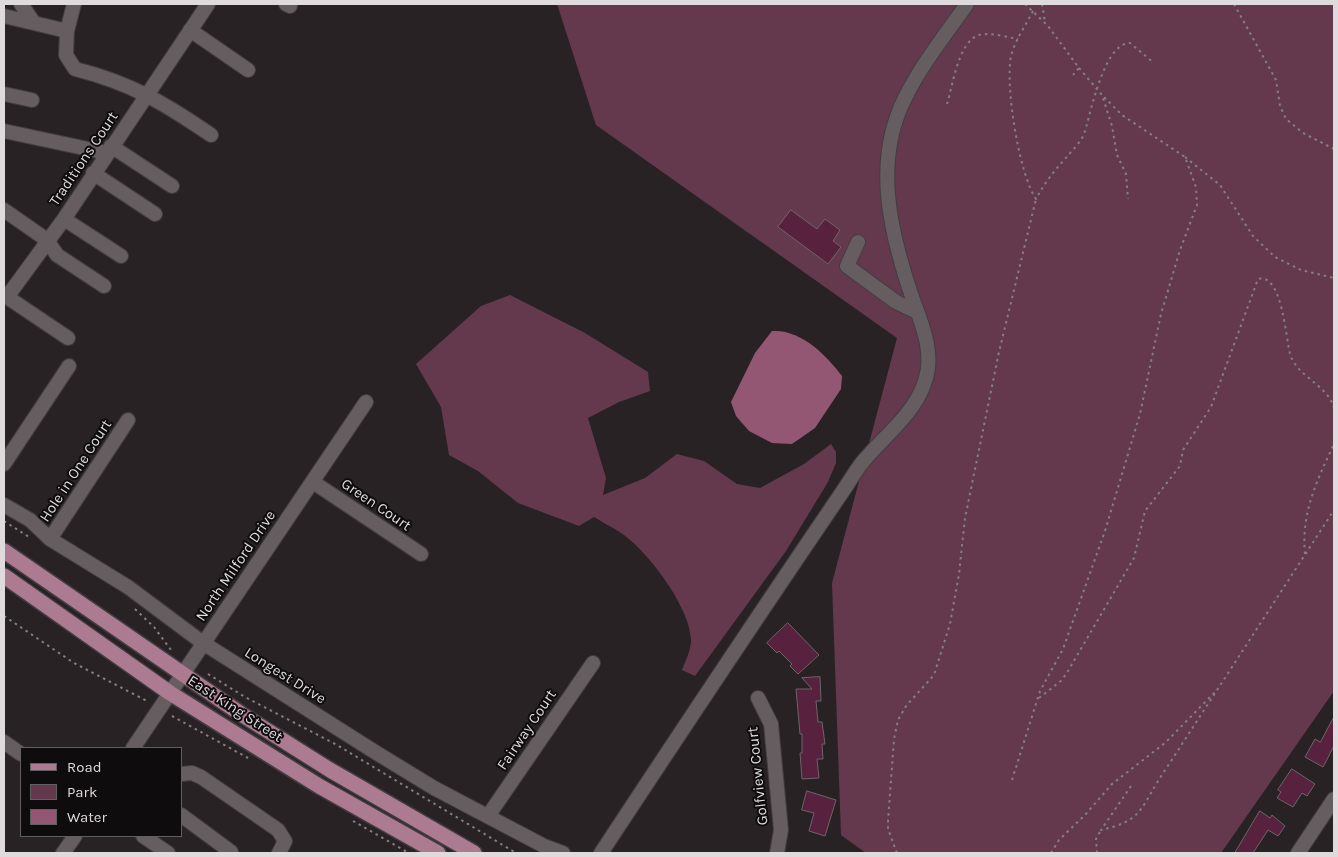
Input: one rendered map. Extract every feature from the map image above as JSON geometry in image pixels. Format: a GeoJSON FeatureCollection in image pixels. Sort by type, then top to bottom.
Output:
{"type":"FeatureCollection","features":[{"type":"Feature","properties":{"kind":"main road","name":"East King Street"},"geometry":{"type":"LineString","coordinates":[[4,551],[182,675],[330,770],[474,853]]}},
{"type":"Feature","properties":{"kind":"main road","name":"East King Street"},"geometry":{"type":"LineString","coordinates":[[4,576],[170,693],[319,786],[438,853]]}},
{"type":"Feature","properties":{"kind":"street"},"geometry":{"type":"LineString","coordinates":[[21,4],[34,23]]}},
{"type":"Feature","properties":{"kind":"street"},"geometry":{"type":"LineString","coordinates":[[74,4],[67,30],[66,55],[75,69],[111,78],[164,103],[211,135]]}},
{"type":"Feature","properties":{"kind":"street","name":"Traditions Court"},"geometry":{"type":"LineString","coordinates":[[68,338],[7,297],[64,218],[208,4]]}},
{"type":"Feature","properties":{"kind":"street"},"geometry":{"type":"LineString","coordinates":[[602,853],[720,672],[864,459],[917,402],[926,382],[929,356],[917,312],[895,246],[887,197],[888,156],[897,116],[905,98],[967,4]]}},
{"type":"Feature","properties":{"kind":"street"},"geometry":{"type":"LineString","coordinates":[[4,16],[67,30]]}},
{"type":"Feature","properties":{"kind":"street"},"geometry":{"type":"LineString","coordinates":[[190,30],[248,70]]}},
{"type":"Feature","properties":{"kind":"street"},"geometry":{"type":"LineString","coordinates":[[4,94],[32,100]]}},
{"type":"Feature","properties":{"kind":"street"},"geometry":{"type":"LineString","coordinates":[[4,131],[109,149],[172,186]]}},
{"type":"Feature","properties":{"kind":"street"},"geometry":{"type":"LineString","coordinates":[[93,173],[155,214]]}},
{"type":"Feature","properties":{"kind":"street"},"geometry":{"type":"LineString","coordinates":[[4,210],[47,240],[57,254],[104,286]]}},
{"type":"Feature","properties":{"kind":"street"},"geometry":{"type":"LineString","coordinates":[[64,218],[120,256]]}},
{"type":"Feature","properties":{"kind":"street"},"geometry":{"type":"LineString","coordinates":[[858,242],[847,266],[896,302],[917,312]]}},
{"type":"Feature","properties":{"kind":"street"},"geometry":{"type":"LineString","coordinates":[[4,464],[69,366]]}},
{"type":"Feature","properties":{"kind":"street","name":"North Milford Drive"},"geometry":{"type":"LineString","coordinates":[[134,747],[366,402]]}},
{"type":"Feature","properties":{"kind":"street","name":"Hole in One Court"},"geometry":{"type":"LineString","coordinates":[[50,539],[128,420]]}},
{"type":"Feature","properties":{"kind":"street","name":"Green Court"},"geometry":{"type":"LineString","coordinates":[[313,482],[421,554]]}},
{"type":"Feature","properties":{"kind":"street","name":"Longest Drive"},"geometry":{"type":"LineString","coordinates":[[4,505],[30,520],[50,539],[128,586],[203,643],[382,757],[434,788],[544,846],[563,853]]}},
{"type":"Feature","properties":{"kind":"street","name":"Fairway Court"},"geometry":{"type":"LineString","coordinates":[[488,816],[593,663]]}},
{"type":"Feature","properties":{"kind":"street","name":"Golfview Court"},"geometry":{"type":"LineString","coordinates":[[758,698],[771,724],[781,830],[777,853]]}},
{"type":"Feature","properties":{"kind":"street"},"geometry":{"type":"LineString","coordinates":[[4,742],[20,753]]}},
{"type":"Feature","properties":{"kind":"street"},"geometry":{"type":"LineString","coordinates":[[182,774],[192,773],[201,777],[278,830],[285,841],[279,853]]}},
{"type":"Feature","properties":{"kind":"street"},"geometry":{"type":"LineString","coordinates":[[1298,853],[1334,799]]}},
{"type":"Feature","properties":{"kind":"street"},"geometry":{"type":"LineString","coordinates":[[182,816],[231,852]]}},
{"type":"Feature","properties":{"kind":"street"},"geometry":{"type":"LineString","coordinates":[[63,853],[74,837]]}},
{"type":"Feature","properties":{"kind":"street"},"geometry":{"type":"LineString","coordinates":[[144,837],[168,853]]}},
{"type":"Feature","properties":{"kind":"path"},"geometry":{"type":"LineString","coordinates":[[1025,4],[1046,24],[1078,68],[1122,115],[1185,157],[1220,185],[1253,236],[1275,257],[1301,270],[1334,278]]}},
{"type":"Feature","properties":{"kind":"path"},"geometry":{"type":"LineString","coordinates":[[1042,4],[1046,24]]}},
{"type":"Feature","properties":{"kind":"path"},"geometry":{"type":"LineString","coordinates":[[1234,4],[1276,80],[1280,106],[1286,118],[1303,133],[1334,150]]}},
{"type":"Feature","properties":{"kind":"path"},"geometry":{"type":"LineString","coordinates":[[1034,11],[1012,53],[1010,68],[1014,130],[1036,199]]}},
{"type":"Feature","properties":{"kind":"path"},"geometry":{"type":"LineString","coordinates":[[947,104],[959,60],[965,46],[980,35],[989,34],[1019,39]]}},
{"type":"Feature","properties":{"kind":"path"},"geometry":{"type":"LineString","coordinates":[[897,853],[888,829],[896,728],[903,709],[932,679],[946,641],[959,574],[966,510],[970,501],[999,352],[1036,199],[1048,178],[1082,138],[1096,88],[1113,56],[1126,43],[1135,45],[1154,63]]}},
{"type":"Feature","properties":{"kind":"path"},"geometry":{"type":"LineString","coordinates":[[1078,68],[1075,74],[1084,74]]}},
{"type":"Feature","properties":{"kind":"path"},"geometry":{"type":"LineString","coordinates":[[1102,95],[1112,126],[1117,155],[1126,174],[1128,200]]}},
{"type":"Feature","properties":{"kind":"path"},"geometry":{"type":"LineString","coordinates":[[1012,780],[1025,745],[1030,720],[1046,678],[1064,649],[1105,531],[1140,414],[1161,314],[1180,250],[1197,205],[1196,187],[1185,157]]}},
{"type":"Feature","properties":{"kind":"path"},"geometry":{"type":"LineString","coordinates":[[1038,699],[1062,680],[1134,558],[1146,511],[1180,466],[1183,450],[1211,407],[1258,279],[1265,278],[1270,280],[1278,294],[1291,358],[1329,396],[1334,408]]}},
{"type":"Feature","properties":{"kind":"path"},"geometry":{"type":"LineString","coordinates":[[1304,554],[1303,538],[1309,502],[1334,444]]}},
{"type":"Feature","properties":{"kind":"path"},"geometry":{"type":"LineString","coordinates":[[1101,830],[1137,816],[1334,510]]}},
{"type":"Feature","properties":{"kind":"path"},"geometry":{"type":"LineString","coordinates":[[4,521],[34,540]]}},
{"type":"Feature","properties":{"kind":"path"},"geometry":{"type":"LineString","coordinates":[[130,605],[144,616],[175,655]]}},
{"type":"Feature","properties":{"kind":"path"},"geometry":{"type":"LineString","coordinates":[[4,616],[74,663],[147,701]]}},
{"type":"Feature","properties":{"kind":"path"},"geometry":{"type":"LineString","coordinates":[[203,671],[245,697],[336,745],[516,853]]}},
{"type":"Feature","properties":{"kind":"path"},"geometry":{"type":"LineString","coordinates":[[1051,853],[1059,840],[1085,816],[1112,784],[1164,742],[1220,687]]}},
{"type":"Feature","properties":{"kind":"path"},"geometry":{"type":"LineString","coordinates":[[1097,853],[1096,839],[1131,786]]}},
{"type":"Feature","properties":{"kind":"green space"},"geometry":{"type":"Polygon","coordinates":[[[557,4],[1334,4],[1334,691],[1221,853],[866,853],[841,835],[832,583],[897,338],[596,125],[557,4]]]}},
{"type":"Feature","properties":{"kind":"green space"},"geometry":{"type":"Polygon","coordinates":[[[510,295],[585,333],[648,372],[650,391],[619,402],[588,418],[606,478],[603,495],[645,478],[677,454],[704,461],[737,484],[760,488],[804,464],[831,444],[836,452],[836,463],[828,482],[786,551],[695,676],[682,670],[691,641],[685,615],[678,600],[649,559],[629,539],[594,517],[579,526],[518,503],[478,471],[449,455],[441,407],[416,364],[481,306],[510,295]]]}},
{"type":"Feature","properties":{"kind":"water"},"geometry":{"type":"Polygon","coordinates":[[[772,331],[783,331],[803,339],[820,352],[842,376],[841,389],[815,428],[792,444],[772,443],[749,431],[736,416],[731,402],[755,353],[772,331]]]}},
{"type":"Feature","properties":{"kind":"building"},"geometry":{"type":"Polygon","coordinates":[[[791,210],[817,229],[825,219],[840,230],[833,241],[841,247],[828,264],[778,227],[791,210]]]}},
{"type":"Feature","properties":{"kind":"building"},"geometry":{"type":"Polygon","coordinates":[[[788,623],[819,655],[798,674],[790,666],[792,664],[779,651],[777,653],[767,643],[788,623]]]}},
{"type":"Feature","properties":{"kind":"building"},"geometry":{"type":"Polygon","coordinates":[[[820,677],[821,701],[816,701],[818,722],[822,722],[825,744],[822,744],[823,759],[817,759],[819,778],[802,779],[800,753],[802,753],[802,734],[800,734],[796,689],[812,689],[802,678],[820,677]]]}},
{"type":"Feature","properties":{"kind":"building"},"geometry":{"type":"Polygon","coordinates":[[[1334,717],[1334,746],[1323,767],[1305,757],[1315,739],[1320,742],[1334,717]]]}},
{"type":"Feature","properties":{"kind":"building"},"geometry":{"type":"Polygon","coordinates":[[[1292,769],[1315,784],[1307,796],[1302,793],[1293,807],[1277,798],[1281,792],[1278,790],[1292,769]]]}},
{"type":"Feature","properties":{"kind":"building"},"geometry":{"type":"Polygon","coordinates":[[[807,791],[836,800],[825,836],[809,831],[814,813],[802,810],[807,791]]]}},
{"type":"Feature","properties":{"kind":"building"},"geometry":{"type":"Polygon","coordinates":[[[1260,811],[1270,818],[1272,815],[1285,826],[1278,836],[1268,830],[1253,853],[1235,853],[1260,811]]]}}]}
